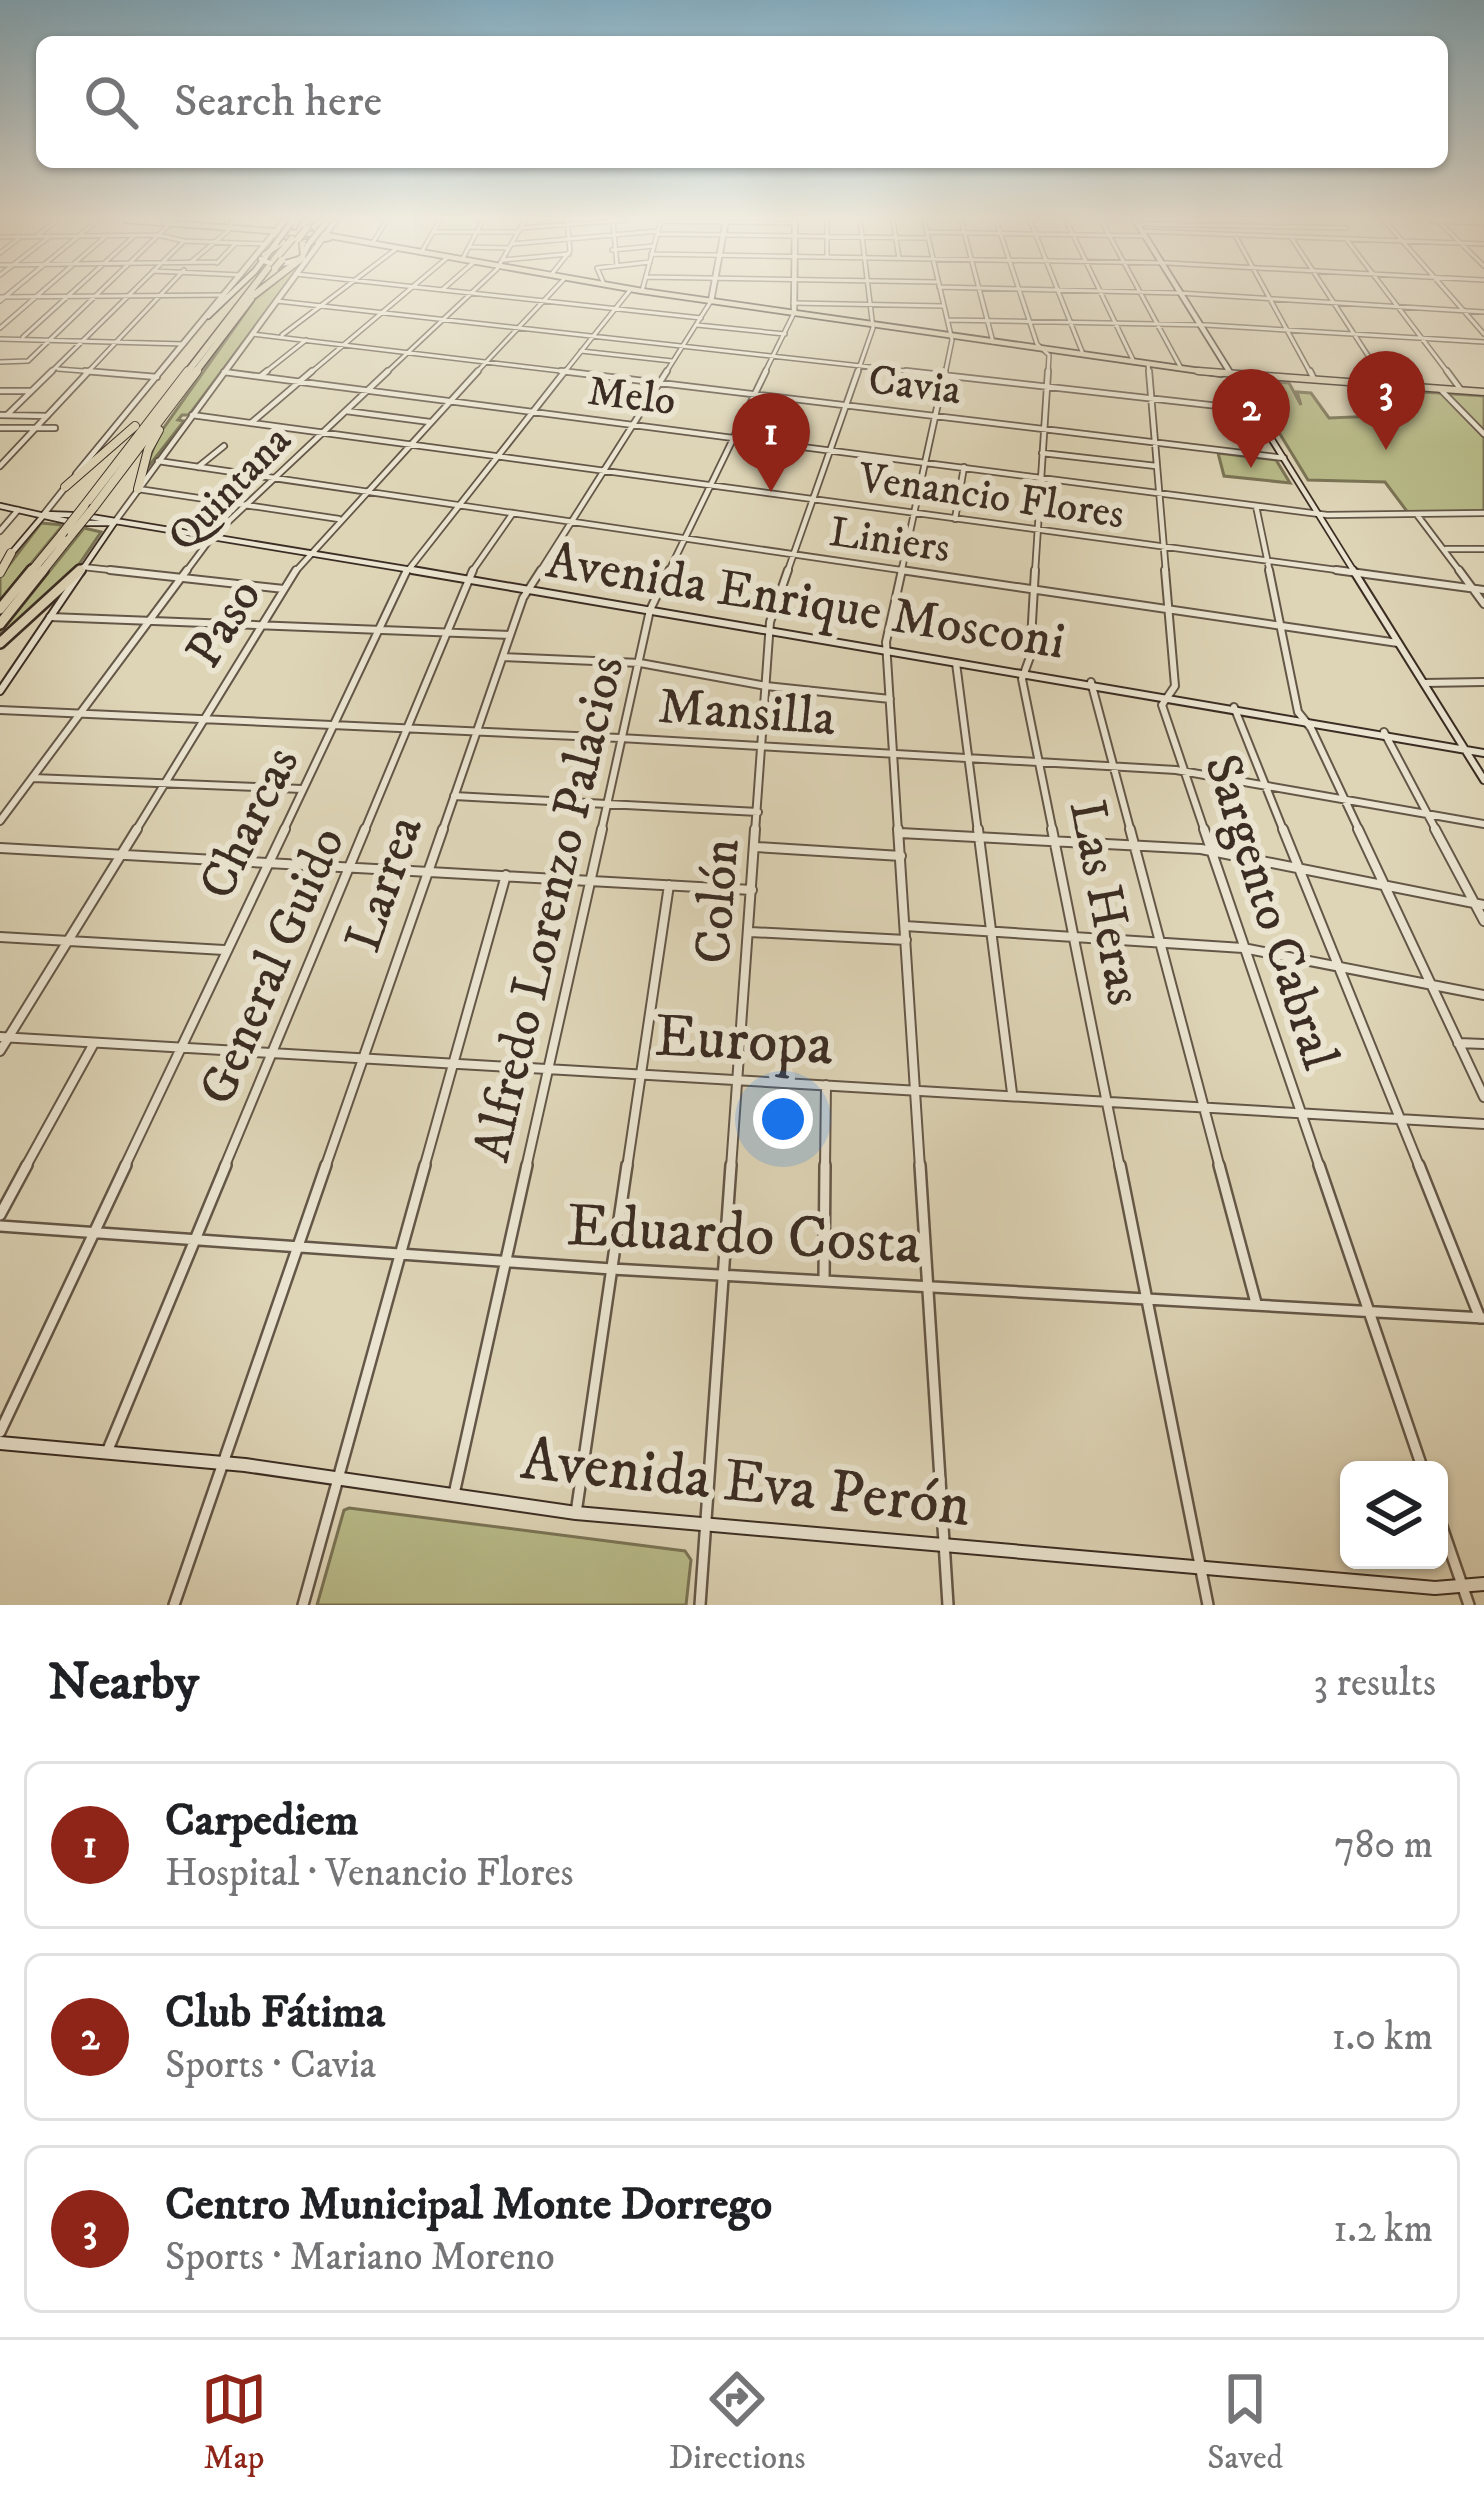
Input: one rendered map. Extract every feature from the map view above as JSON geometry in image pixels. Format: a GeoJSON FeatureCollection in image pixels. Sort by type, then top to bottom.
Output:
{"type":"FeatureCollection","features":[{"type":"Feature","properties":{"kind":"highway"},"geometry":{"type":"LineString","coordinates":[[0,609],[89,513],[250,295]]}},
{"type":"Feature","properties":{"kind":"highway"},"geometry":{"type":"LineString","coordinates":[[65,488],[167,394],[250,295]]}},
{"type":"Feature","properties":{"kind":"highway"},"geometry":{"type":"LineString","coordinates":[[138,489],[148,450],[184,388]]}},
{"type":"Feature","properties":{"kind":"highway"},"geometry":{"type":"LineString","coordinates":[[89,513],[167,394]]}},
{"type":"Feature","properties":{"kind":"highway"},"geometry":{"type":"LineString","coordinates":[[0,624],[67,534]]}},
{"type":"Feature","properties":{"kind":"highway"},"geometry":{"type":"LineString","coordinates":[[0,570],[11,553]]}},
{"type":"Feature","properties":{"kind":"highway"},"geometry":{"type":"LineString","coordinates":[[0,643],[82,569]]}},
{"type":"Feature","properties":{"kind":"main road"},"geometry":{"type":"LineString","coordinates":[[11,553],[224,295]]}},
{"type":"Feature","properties":{"kind":"main road"},"geometry":{"type":"LineString","coordinates":[[208,316],[230,295]]}},
{"type":"Feature","properties":{"kind":"main road"},"geometry":{"type":"LineString","coordinates":[[0,691],[138,489],[281,295]]}},
{"type":"Feature","properties":{"kind":"main road"},"geometry":{"type":"LineString","coordinates":[[670,295],[1231,375],[1484,392]]}},
{"type":"Feature","properties":{"kind":"main road","name":"Larrea"},"geometry":{"type":"LineString","coordinates":[[711,301],[712,295]]}},
{"type":"Feature","properties":{"kind":"main road","name":"Alfredo Lorenzo Palacios"},"geometry":{"type":"LineString","coordinates":[[793,295],[794,313]]}},
{"type":"Feature","properties":{"kind":"main road"},"geometry":{"type":"LineString","coordinates":[[1181,295],[1484,780]]}},
{"type":"Feature","properties":{"kind":"main road"},"geometry":{"type":"LineString","coordinates":[[0,506],[69,518]]}},
{"type":"Feature","properties":{"kind":"main road","name":"Avenida Enrique Mosconi"},"geometry":{"type":"LineString","coordinates":[[89,513],[114,523],[1026,671],[1484,753]]}},
{"type":"Feature","properties":{"kind":"main road","name":"Avenida Eva Perón"},"geometry":{"type":"LineString","coordinates":[[0,1443],[224,1462],[576,1513],[1463,1588],[1484,1585]]}},
{"type":"Feature","properties":{"kind":"street"},"geometry":{"type":"LineString","coordinates":[[0,466],[162,295]]}},
{"type":"Feature","properties":{"kind":"street"},"geometry":{"type":"LineString","coordinates":[[2,298],[224,295]]}},
{"type":"Feature","properties":{"kind":"street"},"geometry":{"type":"LineString","coordinates":[[279,337],[336,295]]}},
{"type":"Feature","properties":{"kind":"street"},"geometry":{"type":"LineString","coordinates":[[251,423],[401,295]]}},
{"type":"Feature","properties":{"kind":"street","name":"Quintana"},"geometry":{"type":"LineString","coordinates":[[0,821],[211,538],[470,295]]}},
{"type":"Feature","properties":{"kind":"street"},"geometry":{"type":"LineString","coordinates":[[489,295],[785,334]]}},
{"type":"Feature","properties":{"kind":"street","name":"Paso"},"geometry":{"type":"LineString","coordinates":[[0,1051],[4,1037],[308,554],[549,295]]}},
{"type":"Feature","properties":{"kind":"street","name":"Charcas"},"geometry":{"type":"LineString","coordinates":[[0,1432],[407,570],[627,295]]}},
{"type":"Feature","properties":{"kind":"street","name":"Colón"},"geometry":{"type":"LineString","coordinates":[[700,1605],[770,629],[872,324],[868,295]]}},
{"type":"Feature","properties":{"kind":"street"},"geometry":{"type":"LineString","coordinates":[[941,295],[952,335],[946,376],[887,649],[948,1605]]}},
{"type":"Feature","properties":{"kind":"street"},"geometry":{"type":"LineString","coordinates":[[982,295],[993,342]]}},
{"type":"Feature","properties":{"kind":"street","name":"Las Heras"},"geometry":{"type":"LineString","coordinates":[[1022,295],[1049,356],[1022,680],[1208,1605]]}},
{"type":"Feature","properties":{"kind":"street"},"geometry":{"type":"LineString","coordinates":[[1060,295],[1083,354]]}},
{"type":"Feature","properties":{"kind":"street"},"geometry":{"type":"LineString","coordinates":[[1102,295],[1133,362]]}},
{"type":"Feature","properties":{"kind":"street"},"geometry":{"type":"LineString","coordinates":[[1143,295],[1181,368]]}},
{"type":"Feature","properties":{"kind":"street"},"geometry":{"type":"LineString","coordinates":[[1223,295],[1484,312]]}},
{"type":"Feature","properties":{"kind":"street"},"geometry":{"type":"LineString","coordinates":[[1268,295],[1315,381]]}},
{"type":"Feature","properties":{"kind":"street"},"geometry":{"type":"LineString","coordinates":[[1329,295],[1388,386]]}},
{"type":"Feature","properties":{"kind":"street"},"geometry":{"type":"LineString","coordinates":[[1389,295],[1461,390]]}},
{"type":"Feature","properties":{"kind":"street"},"geometry":{"type":"LineString","coordinates":[[1451,295],[1484,334]]}},
{"type":"Feature","properties":{"kind":"street"},"geometry":{"type":"LineString","coordinates":[[0,328],[37,296]]}},
{"type":"Feature","properties":{"kind":"street"},"geometry":{"type":"LineString","coordinates":[[20,339],[68,296]]}},
{"type":"Feature","properties":{"kind":"street"},"geometry":{"type":"LineString","coordinates":[[0,362],[28,361],[98,296]]}},
{"type":"Feature","properties":{"kind":"street"},"geometry":{"type":"LineString","coordinates":[[4,415],[129,296]]}},
{"type":"Feature","properties":{"kind":"street"},"geometry":{"type":"LineString","coordinates":[[277,301],[1254,410]]}},
{"type":"Feature","properties":{"kind":"street","name":"Larrea"},"geometry":{"type":"LineString","coordinates":[[174,1605],[527,589],[711,301]]}},
{"type":"Feature","properties":{"kind":"street"},"geometry":{"type":"LineString","coordinates":[[793,303],[944,307]]}},
{"type":"Feature","properties":{"kind":"street","name":"Alfredo Lorenzo Palacios"},"geometry":{"type":"LineString","coordinates":[[454,1494],[650,610],[794,313]]}},
{"type":"Feature","properties":{"kind":"street"},"geometry":{"type":"LineString","coordinates":[[948,320],[1199,326],[1484,342]]}},
{"type":"Feature","properties":{"kind":"street","name":"Cavia"},"geometry":{"type":"LineString","coordinates":[[252,334],[1284,458]]}},
{"type":"Feature","properties":{"kind":"street"},"geometry":{"type":"LineString","coordinates":[[0,339],[184,344]]}},
{"type":"Feature","properties":{"kind":"street"},"geometry":{"type":"LineString","coordinates":[[260,376],[306,340]]}},
{"type":"Feature","properties":{"kind":"street"},"geometry":{"type":"LineString","coordinates":[[581,351],[672,361]]}},
{"type":"Feature","properties":{"kind":"street","name":"Sargento Cabral"},"geometry":{"type":"LineString","coordinates":[[1148,364],[1175,686],[1162,705],[1420,1461]]}},
{"type":"Feature","properties":{"kind":"street"},"geometry":{"type":"LineString","coordinates":[[55,369],[157,376]]}},
{"type":"Feature","properties":{"kind":"street","name":"Melo"},"geometry":{"type":"LineString","coordinates":[[224,372],[1319,513],[1484,513]]}},
{"type":"Feature","properties":{"kind":"street"},"geometry":{"type":"LineString","coordinates":[[1440,389],[1484,434]]}},
{"type":"Feature","properties":{"kind":"street"},"geometry":{"type":"LineString","coordinates":[[0,391],[32,391]]}},
{"type":"Feature","properties":{"kind":"street"},"geometry":{"type":"LineString","coordinates":[[346,411],[430,422]]}},
{"type":"Feature","properties":{"kind":"street"},"geometry":{"type":"LineString","coordinates":[[4,415],[47,416]]}},
{"type":"Feature","properties":{"kind":"street","name":"Venancio Flores"},"geometry":{"type":"LineString","coordinates":[[192,415],[1484,590]]}},
{"type":"Feature","properties":{"kind":"street"},"geometry":{"type":"LineString","coordinates":[[0,428],[55,428]]}},
{"type":"Feature","properties":{"kind":"street"},"geometry":{"type":"LineString","coordinates":[[198,467],[224,446]]}},
{"type":"Feature","properties":{"kind":"street"},"geometry":{"type":"LineString","coordinates":[[1042,453],[1156,466]]}},
{"type":"Feature","properties":{"kind":"street","name":"Liniers"},"geometry":{"type":"LineString","coordinates":[[158,461],[1398,643]]}},
{"type":"Feature","properties":{"kind":"street"},"geometry":{"type":"LineString","coordinates":[[955,519],[964,467]]}},
{"type":"Feature","properties":{"kind":"street"},"geometry":{"type":"LineString","coordinates":[[138,489],[339,519]]}},
{"type":"Feature","properties":{"kind":"street"},"geometry":{"type":"LineString","coordinates":[[1256,504],[1304,719],[1484,1096]]}},
{"type":"Feature","properties":{"kind":"street"},"geometry":{"type":"LineString","coordinates":[[0,531],[18,509]]}},
{"type":"Feature","properties":{"kind":"street","name":"General Guido"},"geometry":{"type":"LineString","coordinates":[[107,1452],[446,633],[469,580],[513,513]]}},
{"type":"Feature","properties":{"kind":"street"},"geometry":{"type":"LineString","coordinates":[[1416,514],[1484,604]]}},
{"type":"Feature","properties":{"kind":"street"},"geometry":{"type":"LineString","coordinates":[[1443,549],[1484,549]]}},
{"type":"Feature","properties":{"kind":"street"},"geometry":{"type":"LineString","coordinates":[[82,569],[284,590]]}},
{"type":"Feature","properties":{"kind":"street"},"geometry":{"type":"LineString","coordinates":[[50,617],[510,635]]}},
{"type":"Feature","properties":{"kind":"street"},"geometry":{"type":"LineString","coordinates":[[503,657],[640,663],[766,686],[890,699]]}},
{"type":"Feature","properties":{"kind":"street"},"geometry":{"type":"LineString","coordinates":[[956,660],[1012,1094]]}},
{"type":"Feature","properties":{"kind":"street"},"geometry":{"type":"LineString","coordinates":[[1091,682],[1256,1304]]}},
{"type":"Feature","properties":{"kind":"street"},"geometry":{"type":"LineString","coordinates":[[1424,683],[1484,682]]}},
{"type":"Feature","properties":{"kind":"street"},"geometry":{"type":"LineString","coordinates":[[1234,707],[1482,1318]]}},
{"type":"Feature","properties":{"kind":"street","name":"Mansilla"},"geometry":{"type":"LineString","coordinates":[[0,710],[620,738],[1185,771],[1484,824]]}},
{"type":"Feature","properties":{"kind":"street"},"geometry":{"type":"LineString","coordinates":[[1384,732],[1484,921]]}},
{"type":"Feature","properties":{"kind":"street"},"geometry":{"type":"LineString","coordinates":[[33,778],[302,789]]}},
{"type":"Feature","properties":{"kind":"street"},"geometry":{"type":"LineString","coordinates":[[454,796],[758,812]]}},
{"type":"Feature","properties":{"kind":"street"},"geometry":{"type":"LineString","coordinates":[[899,833],[1210,851],[1479,904]]}},
{"type":"Feature","properties":{"kind":"street"},"geometry":{"type":"LineString","coordinates":[[756,847],[901,856]]}},
{"type":"Feature","properties":{"kind":"street"},"geometry":{"type":"LineString","coordinates":[[0,848],[752,890]]}},
{"type":"Feature","properties":{"kind":"street"},"geometry":{"type":"LineString","coordinates":[[303,1605],[506,875]]}},
{"type":"Feature","properties":{"kind":"street"},"geometry":{"type":"LineString","coordinates":[[576,1513],[668,885]]}},
{"type":"Feature","properties":{"kind":"street"},"geometry":{"type":"LineString","coordinates":[[905,926],[1243,948],[1484,995]]}},
{"type":"Feature","properties":{"kind":"street"},"geometry":{"type":"LineString","coordinates":[[750,932],[906,940]]}},
{"type":"Feature","properties":{"kind":"street"},"geometry":{"type":"LineString","coordinates":[[0,937],[226,950]]}},
{"type":"Feature","properties":{"kind":"street","name":"Europa"},"geometry":{"type":"LineString","coordinates":[[4,1037],[1484,1124]]}},
{"type":"Feature","properties":{"kind":"street"},"geometry":{"type":"LineString","coordinates":[[1458,1043],[1484,1044]]}},
{"type":"Feature","properties":{"kind":"street"},"geometry":{"type":"LineString","coordinates":[[0,1215],[94,1044]]}},
{"type":"Feature","properties":{"kind":"street"},"geometry":{"type":"LineString","coordinates":[[824,1280],[826,1085]]}},
{"type":"Feature","properties":{"kind":"street","name":"Eduardo Costa"},"geometry":{"type":"LineString","coordinates":[[0,1226],[612,1269],[927,1283],[1482,1318]]}},
{"type":"Feature","properties":{"kind":"street"},"geometry":{"type":"LineString","coordinates":[[1448,1544],[1469,1605]]}},
{"type":"Feature","properties":{"kind":"green space"},"geometry":{"type":"Polygon","coordinates":[[[278,295],[189,415],[178,420],[184,421],[145,471],[158,436],[255,299],[278,295]]]}},
{"type":"Feature","properties":{"kind":"green space"},"geometry":{"type":"Polygon","coordinates":[[[1247,380],[1289,383],[1301,405],[1297,392],[1311,393],[1329,418],[1403,415],[1375,389],[1484,396],[1484,512],[1409,514],[1385,482],[1308,480],[1247,380]]]}},
{"type":"Feature","properties":{"kind":"green space"},"geometry":{"type":"Polygon","coordinates":[[[1218,453],[1276,460],[1290,483],[1224,476],[1218,453]]]}},
{"type":"Feature","properties":{"kind":"green space"},"geometry":{"type":"Polygon","coordinates":[[[41,523],[63,525],[0,601],[0,577],[41,523]]]}},
{"type":"Feature","properties":{"kind":"green space"},"geometry":{"type":"Polygon","coordinates":[[[84,528],[101,532],[67,582],[0,642],[0,633],[84,528]]]}},
{"type":"Feature","properties":{"kind":"green space"},"geometry":{"type":"Polygon","coordinates":[[[344,1510],[685,1551],[691,1560],[686,1605],[317,1605],[344,1510]]]}},
{"type":"Feature","properties":{"kind":"place","name":"Centro Municipal Monte Dorrego"},"geometry":{"type":"Point","coordinates":[1386,450]}},
{"type":"Feature","properties":{"kind":"place","name":"Club Fátima"},"geometry":{"type":"Point","coordinates":[1251,468]}},
{"type":"Feature","properties":{"kind":"place","name":"Carpediem"},"geometry":{"type":"Point","coordinates":[771,492]}}]}
